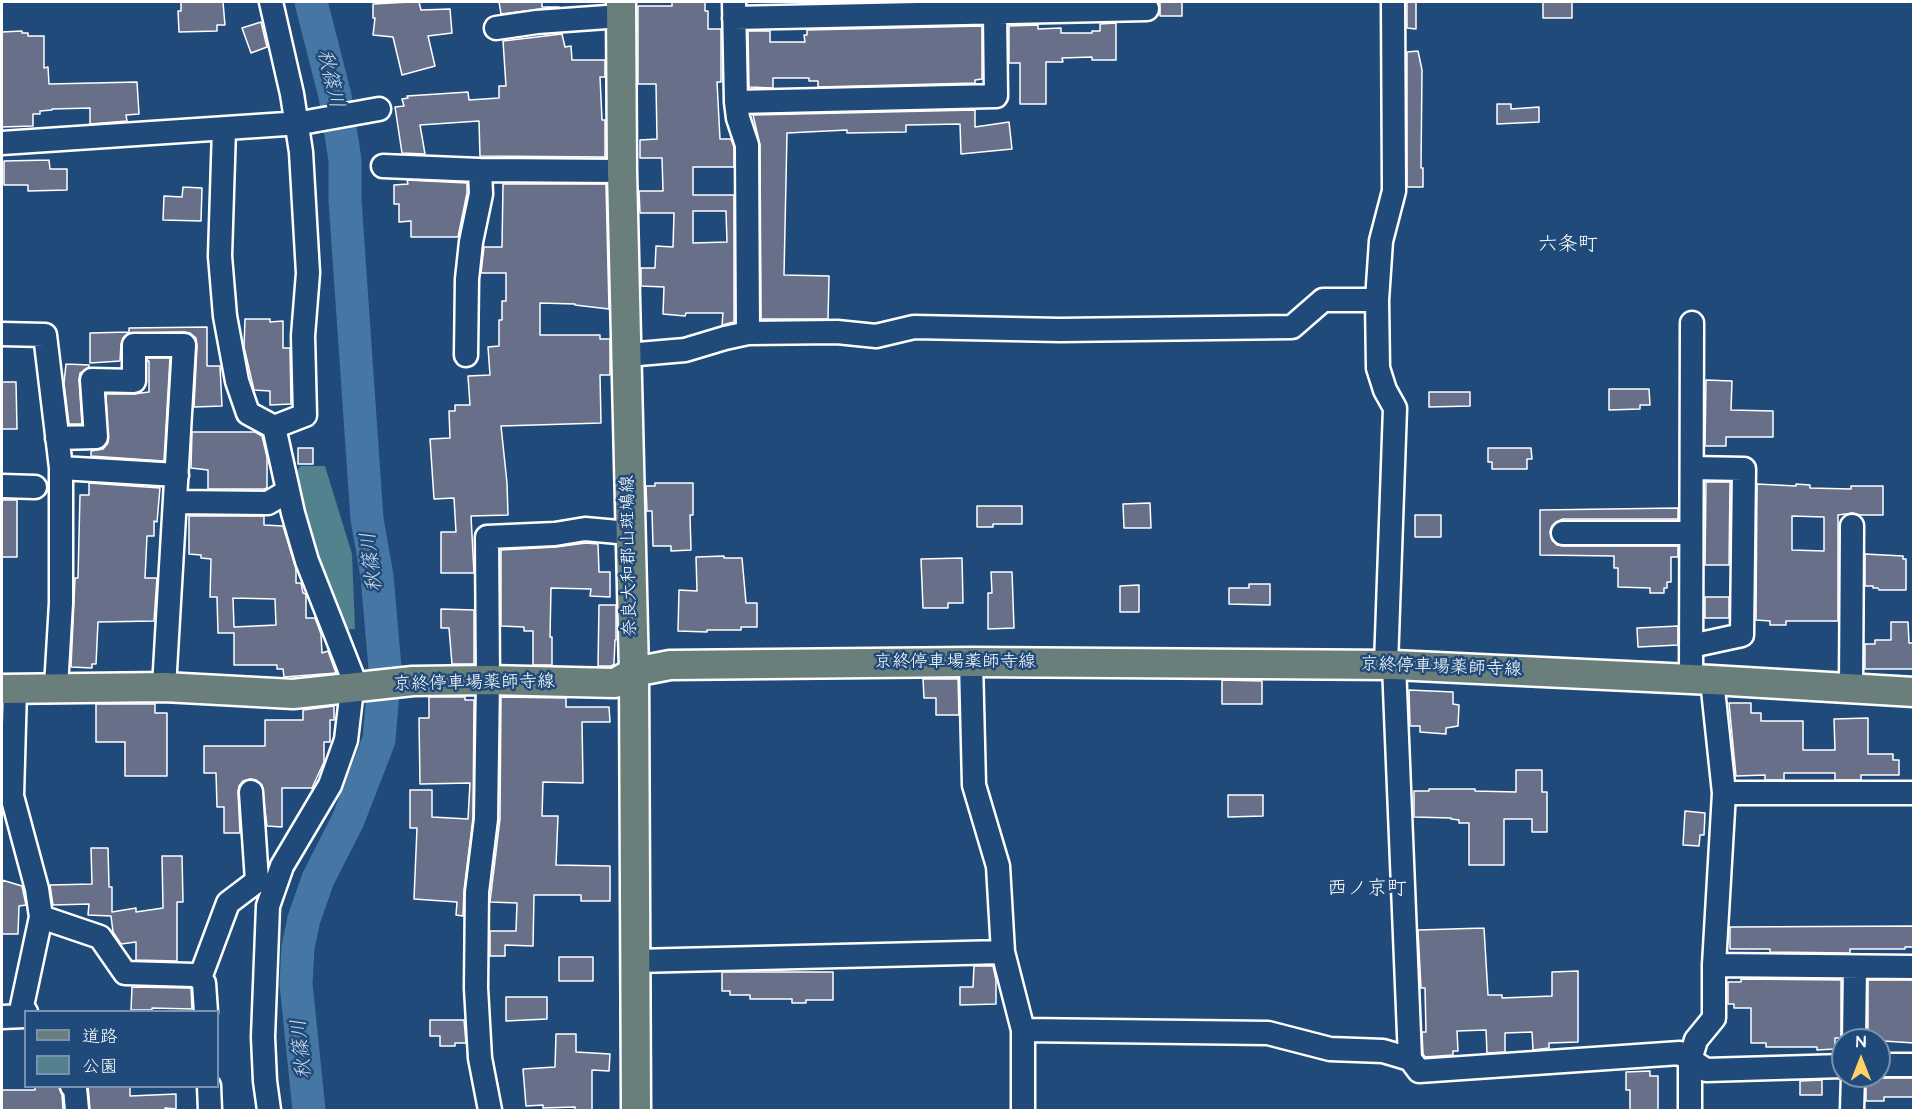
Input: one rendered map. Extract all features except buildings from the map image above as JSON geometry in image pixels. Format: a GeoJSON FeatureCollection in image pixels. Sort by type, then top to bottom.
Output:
{"type":"FeatureCollection","features":[{"type":"Feature","properties":{"kind":"main road","name":"奈良大和郡山斑鳩線"},"geometry":{"type":"LineString","coordinates":[[621,9],[629,533],[634,672],[636,1110]]}},
{"type":"Feature","properties":{"kind":"main road","name":"京終停車場薬師寺線"},"geometry":{"type":"LineString","coordinates":[[8,689],[164,687],[293,694],[413,681],[615,683],[634,672],[670,664],[970,662],[1390,665],[1702,679],[1914,692]]}},
{"type":"Feature","properties":{"kind":"street"},"geometry":{"type":"LineString","coordinates":[[271,2],[299,123],[308,273],[303,336],[305,415],[274,427]]}},
{"type":"Feature","properties":{"kind":"street"},"geometry":{"type":"LineString","coordinates":[[1393,2],[1394,191],[1381,242],[1377,300],[1378,368],[1385,390],[1395,408],[1390,665],[1410,1059],[1419,1071],[1680,1053],[1706,1070],[1831,1066]]}},
{"type":"Feature","properties":{"kind":"street"},"geometry":{"type":"LineString","coordinates":[[496,28],[621,9]]}},
{"type":"Feature","properties":{"kind":"street"},"geometry":{"type":"LineString","coordinates":[[748,333],[747,145],[738,118],[736,102],[734,10],[841,9],[995,13],[1147,9]]}},
{"type":"Feature","properties":{"kind":"street"},"geometry":{"type":"LineString","coordinates":[[736,102],[996,96],[995,13]]}},
{"type":"Feature","properties":{"kind":"street"},"geometry":{"type":"LineString","coordinates":[[2,143],[299,123],[376,110]]}},
{"type":"Feature","properties":{"kind":"street"},"geometry":{"type":"LineString","coordinates":[[224,129],[220,256],[225,316],[237,381],[248,413],[274,427],[307,561],[357,688],[352,689],[346,740],[330,785],[282,866],[268,906],[263,1037],[268,1110]]}},
{"type":"Feature","properties":{"kind":"street"},"geometry":{"type":"LineString","coordinates":[[383,166],[480,170],[622,171]]}},
{"type":"Feature","properties":{"kind":"street"},"geometry":{"type":"LineString","coordinates":[[466,355],[467,279],[471,242],[481,194],[480,170]]}},
{"type":"Feature","properties":{"kind":"street"},"geometry":{"type":"LineString","coordinates":[[627,355],[685,350],[748,333],[837,332],[876,336],[914,327],[1060,330],[1292,327],[1323,300],[1377,300]]}},
{"type":"Feature","properties":{"kind":"street"},"geometry":{"type":"LineString","coordinates":[[1690,1110],[1690,1060],[1696,1040],[1714,1018],[1714,965],[1724,793],[1702,679],[1691,646],[1692,323]]}},
{"type":"Feature","properties":{"kind":"street"},"geometry":{"type":"LineString","coordinates":[[2,334],[45,335],[61,468],[61,603],[56,687]]}},
{"type":"Feature","properties":{"kind":"street"},"geometry":{"type":"LineString","coordinates":[[57,438],[96,437],[92,380],[134,381],[134,345],[184,345],[164,687]]}},
{"type":"Feature","properties":{"kind":"street"},"geometry":{"type":"LineString","coordinates":[[61,468],[177,475]]}},
{"type":"Feature","properties":{"kind":"street"},"geometry":{"type":"LineString","coordinates":[[1691,646],[1742,635],[1744,469],[1692,468]]}},
{"type":"Feature","properties":{"kind":"street"},"geometry":{"type":"LineString","coordinates":[[2,486],[35,486]]}},
{"type":"Feature","properties":{"kind":"street"},"geometry":{"type":"LineString","coordinates":[[175,502],[268,503],[288,491]]}},
{"type":"Feature","properties":{"kind":"street"},"geometry":{"type":"LineString","coordinates":[[1851,689],[1852,526]]}},
{"type":"Feature","properties":{"kind":"street"},"geometry":{"type":"LineString","coordinates":[[490,1110],[480,1058],[476,988],[477,892],[486,819],[487,537],[555,534],[585,529],[629,533]]}},
{"type":"Feature","properties":{"kind":"street"},"geometry":{"type":"LineString","coordinates":[[1563,533],[1691,533]]}},
{"type":"Feature","properties":{"kind":"street"},"geometry":{"type":"LineString","coordinates":[[970,662],[974,785],[998,866],[1003,952],[1023,1030],[1023,1110]]}},
{"type":"Feature","properties":{"kind":"street"},"geometry":{"type":"LineString","coordinates":[[8,689],[12,796],[37,889],[41,917],[22,1006],[25,1010]]}},
{"type":"Feature","properties":{"kind":"street"},"geometry":{"type":"LineString","coordinates":[[251,792],[257,880]]}},
{"type":"Feature","properties":{"kind":"street"},"geometry":{"type":"LineString","coordinates":[[1724,793],[1914,793]]}},
{"type":"Feature","properties":{"kind":"street"},"geometry":{"type":"LineString","coordinates":[[200,978],[228,903],[257,880],[282,866]]}},
{"type":"Feature","properties":{"kind":"street"},"geometry":{"type":"LineString","coordinates":[[41,917],[100,937],[125,973],[194,975],[200,978],[204,983],[206,1010]]}},
{"type":"Feature","properties":{"kind":"street"},"geometry":{"type":"LineString","coordinates":[[635,961],[1003,952]]}},
{"type":"Feature","properties":{"kind":"street"},"geometry":{"type":"LineString","coordinates":[[1714,965],[1914,967]]}},
{"type":"Feature","properties":{"kind":"street"},"geometry":{"type":"LineString","coordinates":[[1854,1028],[1855,967]]}},
{"type":"Feature","properties":{"kind":"street"},"geometry":{"type":"LineString","coordinates":[[2,1017],[24,1016]]}},
{"type":"Feature","properties":{"kind":"street"},"geometry":{"type":"LineString","coordinates":[[1023,1030],[1268,1033],[1330,1049],[1383,1051],[1410,1059]]}},
{"type":"Feature","properties":{"kind":"street"},"geometry":{"type":"LineString","coordinates":[[1891,1065],[1914,1065]]}},
{"type":"Feature","properties":{"kind":"street"},"geometry":{"type":"LineString","coordinates":[[75,1088],[77,1110]]}},
{"type":"Feature","properties":{"kind":"street"},"geometry":{"type":"LineString","coordinates":[[209,1088],[210,1110]]}},
{"type":"Feature","properties":{"kind":"street"},"geometry":{"type":"LineString","coordinates":[[1852,1110],[1853,1088]]}},
{"type":"Feature","properties":{"kind":"green space"},"geometry":{"type":"Polygon","coordinates":[[[300,466],[325,466],[352,554],[355,629],[341,630],[314,557],[295,474],[300,466]]]}},
{"type":"Feature","properties":{"kind":"waterway","name":"秋篠川"},"geometry":{"type":"LineString","coordinates":[[309,1110],[296,984],[298,947],[304,919],[318,879],[348,820],[379,740],[385,668],[377,576],[367,519],[345,200],[345,160],[335,96],[311,2]]}},
{"type":"Feature","properties":{"kind":"district","name":"六条町"},"geometry":{"type":"Point","coordinates":[1568,246]}},
{"type":"Feature","properties":{"kind":"district","name":"西ノ京町"},"geometry":{"type":"Point","coordinates":[1367,890]}}]}
